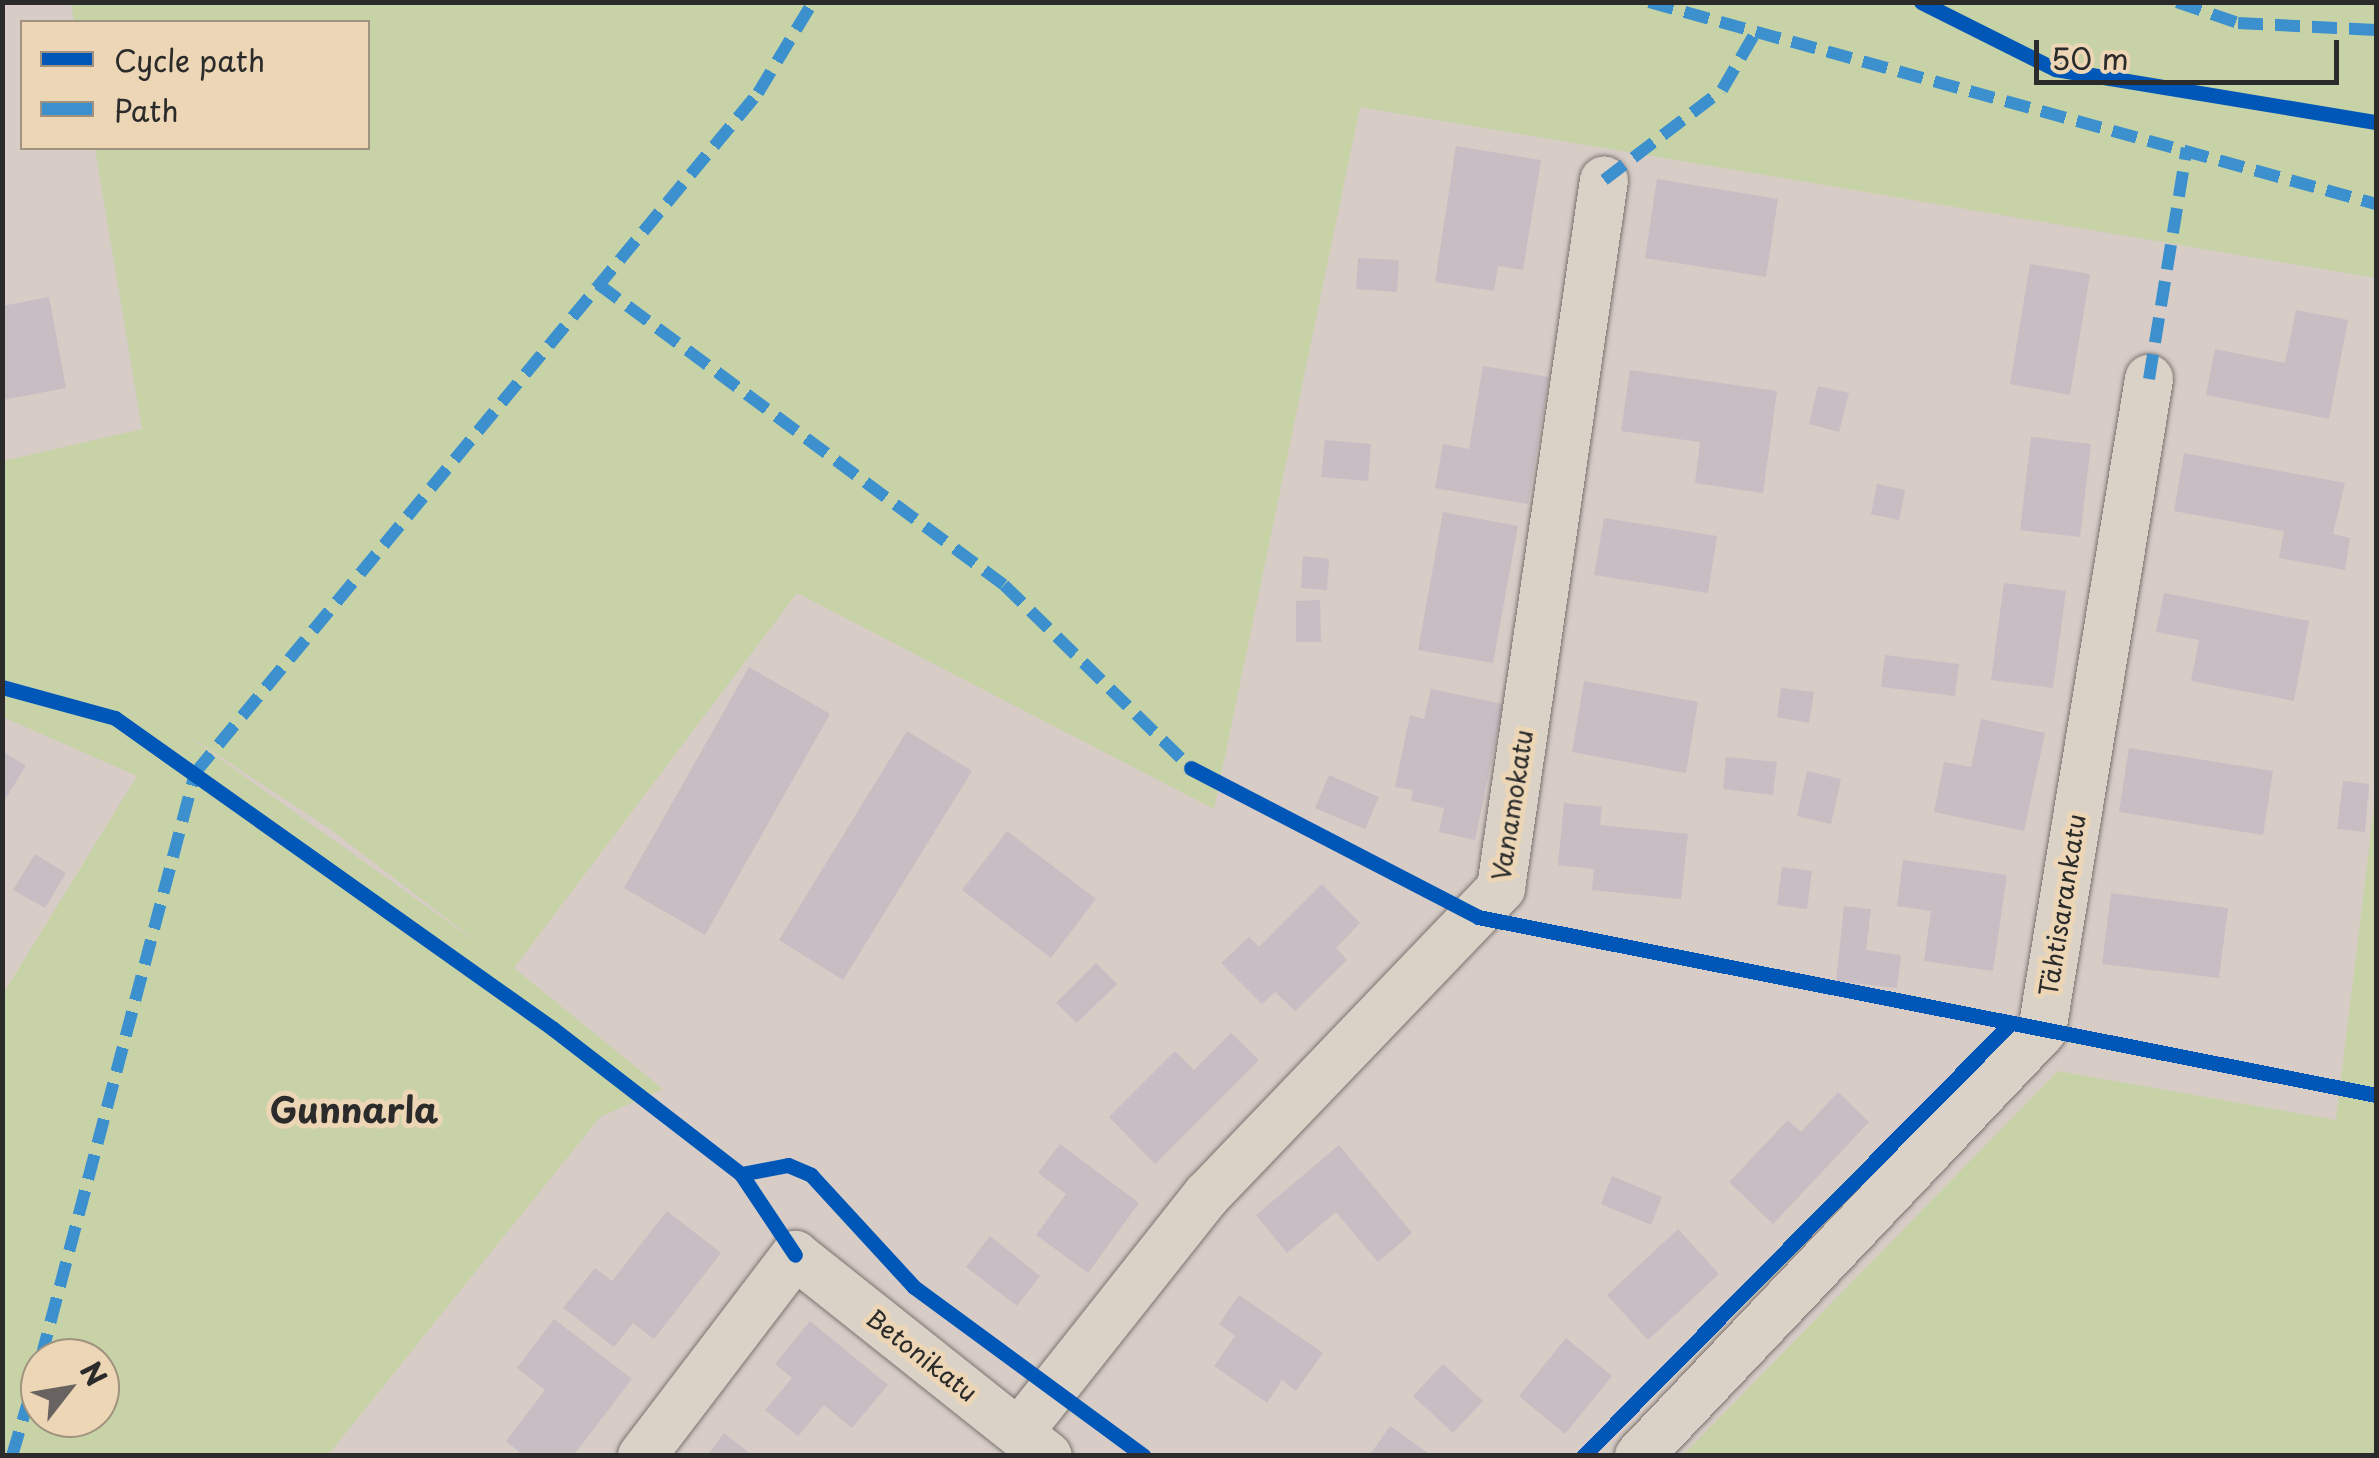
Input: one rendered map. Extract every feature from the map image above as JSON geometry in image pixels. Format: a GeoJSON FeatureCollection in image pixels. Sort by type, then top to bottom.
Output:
{"type":"FeatureCollection","features":[{"type":"Feature","properties":{"kind":"street","name":"Vanamokatu"},"geometry":{"type":"LineString","coordinates":[[1033,1444],[1207,1195],[1501,888],[1604,180]]}},
{"type":"Feature","properties":{"kind":"street","name":"Tähtisarankatu"},"geometry":{"type":"LineString","coordinates":[[1639,1456],[2042,1031],[2149,378]]}},
{"type":"Feature","properties":{"kind":"street","name":"Betonikatu"},"geometry":{"type":"LineString","coordinates":[[642,1456],[796,1255],[1033,1444]]}},
{"type":"Feature","properties":{"kind":"green space"},"geometry":{"type":"Polygon","coordinates":[[[71,3],[2376,3],[2376,278],[1360,107],[1214,809],[797,593],[514,968],[663,1089],[600,1117],[328,1455],[3,1455],[3,994],[137,776],[3,717],[3,461],[142,429],[95,150],[370,150],[370,20],[74,20],[71,3]],[[181,731],[475,941],[330,829],[181,731]]]}},
{"type":"Feature","properties":{"kind":"green space"},"geometry":{"type":"Polygon","coordinates":[[[2376,790],[2376,1455],[1683,1455],[2058,1071],[2336,1120],[2376,790]]]}},
{"type":"Feature","properties":{"kind":"building"},"geometry":{"type":"Polygon","coordinates":[[[1456,146],[1541,160],[1523,270],[1498,266],[1494,291],[1435,282],[1456,146]]]}},
{"type":"Feature","properties":{"kind":"building"},"geometry":{"type":"Polygon","coordinates":[[[1657,179],[1778,199],[1766,277],[1645,258],[1657,179]]]}},
{"type":"Feature","properties":{"kind":"building"},"geometry":{"type":"Polygon","coordinates":[[[1358,258],[1399,260],[1397,292],[1356,289],[1358,258]]]}},
{"type":"Feature","properties":{"kind":"building"},"geometry":{"type":"Polygon","coordinates":[[[2030,264],[2090,274],[2070,395],[2010,384],[2030,264]]]}},
{"type":"Feature","properties":{"kind":"building"},"geometry":{"type":"Polygon","coordinates":[[[49,297],[66,388],[2,400],[2,306],[49,297]]]}},
{"type":"Feature","properties":{"kind":"building"},"geometry":{"type":"Polygon","coordinates":[[[2296,310],[2348,320],[2329,419],[2206,395],[2215,349],[2285,363],[2296,310]]]}},
{"type":"Feature","properties":{"kind":"building"},"geometry":{"type":"Polygon","coordinates":[[[1483,366],[1549,377],[1528,504],[1435,488],[1443,444],[1469,449],[1483,366]]]}},
{"type":"Feature","properties":{"kind":"building"},"geometry":{"type":"Polygon","coordinates":[[[1630,370],[1777,391],[1763,493],[1695,483],[1700,442],[1621,431],[1630,370]]]}},
{"type":"Feature","properties":{"kind":"building"},"geometry":{"type":"Polygon","coordinates":[[[1818,386],[1849,393],[1839,432],[1809,424],[1818,386]]]}},
{"type":"Feature","properties":{"kind":"building"},"geometry":{"type":"Polygon","coordinates":[[[2031,437],[2091,444],[2080,537],[2020,530],[2031,437]]]}},
{"type":"Feature","properties":{"kind":"building"},"geometry":{"type":"Polygon","coordinates":[[[1325,440],[1371,444],[1368,481],[1321,477],[1325,440]]]}},
{"type":"Feature","properties":{"kind":"building"},"geometry":{"type":"Polygon","coordinates":[[[2184,453],[2345,483],[2333,534],[2350,538],[2345,570],[2279,558],[2284,531],[2174,511],[2184,453]]]}},
{"type":"Feature","properties":{"kind":"building"},"geometry":{"type":"Polygon","coordinates":[[[1877,484],[1905,490],[1899,520],[1871,514],[1877,484]]]}},
{"type":"Feature","properties":{"kind":"building"},"geometry":{"type":"Polygon","coordinates":[[[1443,512],[1518,526],[1493,663],[1418,650],[1443,512]]]}},
{"type":"Feature","properties":{"kind":"building"},"geometry":{"type":"Polygon","coordinates":[[[1604,518],[1717,536],[1708,593],[1594,575],[1604,518]]]}},
{"type":"Feature","properties":{"kind":"building"},"geometry":{"type":"Polygon","coordinates":[[[1303,556],[1329,559],[1327,590],[1301,588],[1303,556]]]}},
{"type":"Feature","properties":{"kind":"building"},"geometry":{"type":"Polygon","coordinates":[[[2004,583],[2066,591],[2053,688],[1991,680],[2004,583]]]}},
{"type":"Feature","properties":{"kind":"building"},"geometry":{"type":"Polygon","coordinates":[[[2164,593],[2309,621],[2294,701],[2191,681],[2199,640],[2156,632],[2164,593]]]}},
{"type":"Feature","properties":{"kind":"building"},"geometry":{"type":"Polygon","coordinates":[[[1320,600],[1321,642],[1296,642],[1296,601],[1320,600]]]}},
{"type":"Feature","properties":{"kind":"building"},"geometry":{"type":"Polygon","coordinates":[[[1885,655],[1959,664],[1955,696],[1881,687],[1885,655]]]}},
{"type":"Feature","properties":{"kind":"building"},"geometry":{"type":"Polygon","coordinates":[[[749,667],[830,714],[705,935],[624,888],[749,667]]]}},
{"type":"Feature","properties":{"kind":"building"},"geometry":{"type":"Polygon","coordinates":[[[1584,681],[1698,702],[1686,773],[1572,752],[1584,681]]]}},
{"type":"Feature","properties":{"kind":"building"},"geometry":{"type":"Polygon","coordinates":[[[1781,688],[1814,692],[1809,723],[1777,717],[1781,688]]]}},
{"type":"Feature","properties":{"kind":"building"},"geometry":{"type":"Polygon","coordinates":[[[1431,689],[1503,704],[1475,840],[1439,832],[1444,808],[1411,801],[1413,790],[1395,787],[1410,715],[1424,719],[1431,689]]]}},
{"type":"Feature","properties":{"kind":"building"},"geometry":{"type":"Polygon","coordinates":[[[1981,719],[2045,733],[2024,831],[1934,812],[1944,762],[1971,767],[1981,719]]]}},
{"type":"Feature","properties":{"kind":"building"},"geometry":{"type":"Polygon","coordinates":[[[907,731],[972,771],[843,980],[779,940],[907,731]]]}},
{"type":"Feature","properties":{"kind":"building"},"geometry":{"type":"Polygon","coordinates":[[[2129,748],[2273,771],[2263,835],[2119,812],[2129,748]]]}},
{"type":"Feature","properties":{"kind":"building"},"geometry":{"type":"Polygon","coordinates":[[[2,751],[26,766],[2,804],[2,751]]]}},
{"type":"Feature","properties":{"kind":"building"},"geometry":{"type":"Polygon","coordinates":[[[1726,757],[1777,762],[1773,795],[1723,789],[1726,757]]]}},
{"type":"Feature","properties":{"kind":"building"},"geometry":{"type":"Polygon","coordinates":[[[1807,771],[1841,779],[1831,824],[1797,816],[1807,771]]]}},
{"type":"Feature","properties":{"kind":"building"},"geometry":{"type":"Polygon","coordinates":[[[1329,775],[1379,797],[1365,829],[1315,808],[1329,775]]]}},
{"type":"Feature","properties":{"kind":"building"},"geometry":{"type":"Polygon","coordinates":[[[2343,781],[2369,784],[2365,832],[2337,829],[2343,781]]]}},
{"type":"Feature","properties":{"kind":"building"},"geometry":{"type":"Polygon","coordinates":[[[1564,803],[1602,807],[1600,825],[1688,834],[1681,899],[1592,890],[1594,869],[1558,865],[1564,803]]]}},
{"type":"Feature","properties":{"kind":"building"},"geometry":{"type":"Polygon","coordinates":[[[1007,831],[1096,899],[1051,958],[962,890],[1007,831]]]}},
{"type":"Feature","properties":{"kind":"building"},"geometry":{"type":"Polygon","coordinates":[[[35,854],[66,873],[45,908],[13,890],[35,854]]]}},
{"type":"Feature","properties":{"kind":"building"},"geometry":{"type":"Polygon","coordinates":[[[1903,860],[2007,875],[1993,971],[1924,961],[1931,911],[1897,906],[1903,860]]]}},
{"type":"Feature","properties":{"kind":"building"},"geometry":{"type":"Polygon","coordinates":[[[1782,867],[1812,871],[1807,909],[1777,905],[1782,867]]]}},
{"type":"Feature","properties":{"kind":"building"},"geometry":{"type":"Polygon","coordinates":[[[1322,884],[1360,923],[1336,948],[1347,960],[1295,1011],[1275,992],[1262,1004],[1221,963],[1249,937],[1259,947],[1322,884]]]}},
{"type":"Feature","properties":{"kind":"building"},"geometry":{"type":"Polygon","coordinates":[[[2111,893],[2228,908],[2219,978],[2102,964],[2111,893]]]}},
{"type":"Feature","properties":{"kind":"building"},"geometry":{"type":"Polygon","coordinates":[[[1844,906],[1871,909],[1866,950],[1901,955],[1897,988],[1836,981],[1844,906]]]}},
{"type":"Feature","properties":{"kind":"building"},"geometry":{"type":"Polygon","coordinates":[[[1096,963],[1117,984],[1077,1023],[1056,1003],[1096,963]]]}},
{"type":"Feature","properties":{"kind":"building"},"geometry":{"type":"Polygon","coordinates":[[[1231,1033],[1259,1060],[1155,1164],[1109,1117],[1175,1051],[1194,1070],[1231,1033]]]}},
{"type":"Feature","properties":{"kind":"building"},"geometry":{"type":"Polygon","coordinates":[[[1838,1092],[1869,1122],[1773,1224],[1729,1182],[1788,1120],[1801,1132],[1838,1092]]]}},
{"type":"Feature","properties":{"kind":"building"},"geometry":{"type":"Polygon","coordinates":[[[1060,1144],[1139,1203],[1088,1273],[1036,1235],[1066,1194],[1038,1173],[1060,1144]]]}},
{"type":"Feature","properties":{"kind":"building"},"geometry":{"type":"Polygon","coordinates":[[[1339,1145],[1412,1233],[1378,1262],[1336,1212],[1287,1253],[1256,1215],[1339,1145]]]}},
{"type":"Feature","properties":{"kind":"building"},"geometry":{"type":"Polygon","coordinates":[[[1612,1176],[1662,1197],[1651,1225],[1601,1204],[1612,1176]]]}},
{"type":"Feature","properties":{"kind":"building"},"geometry":{"type":"Polygon","coordinates":[[[667,1211],[721,1253],[654,1339],[633,1323],[614,1347],[563,1308],[595,1268],[612,1281],[667,1211]]]}},
{"type":"Feature","properties":{"kind":"building"},"geometry":{"type":"Polygon","coordinates":[[[1678,1229],[1719,1274],[1648,1340],[1607,1295],[1678,1229]]]}},
{"type":"Feature","properties":{"kind":"building"},"geometry":{"type":"Polygon","coordinates":[[[990,1236],[1040,1276],[1017,1306],[966,1267],[990,1236]]]}},
{"type":"Feature","properties":{"kind":"building"},"geometry":{"type":"Polygon","coordinates":[[[1239,1295],[1323,1353],[1296,1391],[1282,1380],[1267,1403],[1214,1366],[1235,1336],[1219,1324],[1239,1295]]]}},
{"type":"Feature","properties":{"kind":"building"},"geometry":{"type":"Polygon","coordinates":[[[554,1319],[632,1379],[573,1456],[524,1456],[506,1441],[545,1390],[517,1368],[554,1319]]]}},
{"type":"Feature","properties":{"kind":"building"},"geometry":{"type":"Polygon","coordinates":[[[810,1321],[888,1385],[852,1428],[824,1405],[798,1436],[765,1410],[792,1378],[775,1364],[810,1321]]]}},
{"type":"Feature","properties":{"kind":"building"},"geometry":{"type":"Polygon","coordinates":[[[1566,1338],[1612,1376],[1565,1434],[1519,1396],[1566,1338]]]}},
{"type":"Feature","properties":{"kind":"building"},"geometry":{"type":"Polygon","coordinates":[[[1443,1364],[1483,1401],[1453,1433],[1413,1396],[1443,1364]]]}},
{"type":"Feature","properties":{"kind":"building"},"geometry":{"type":"Polygon","coordinates":[[[1390,1426],[1432,1456],[1369,1456],[1390,1426]]]}},
{"type":"Feature","properties":{"kind":"building"},"geometry":{"type":"Polygon","coordinates":[[[724,1433],[753,1456],[707,1456],[724,1433]]]}},
{"type":"Feature","properties":{"kind":"marked path"},"geometry":{"type":"LineString","coordinates":[[46,1338],[195,773],[758,93],[813,2]]}},
{"type":"Feature","properties":{"kind":"marked path"},"geometry":{"type":"LineString","coordinates":[[1649,2],[2376,204]]}},
{"type":"Feature","properties":{"kind":"marked path"},"geometry":{"type":"LineString","coordinates":[[2177,2],[2238,23],[2376,30]]}},
{"type":"Feature","properties":{"kind":"marked path"},"geometry":{"type":"LineString","coordinates":[[1604,180],[1722,90],[1755,33]]}},
{"type":"Feature","properties":{"kind":"marked path"},"geometry":{"type":"LineString","coordinates":[[2149,379],[2187,148]]}},
{"type":"Feature","properties":{"kind":"marked path"},"geometry":{"type":"LineString","coordinates":[[598,284],[1004,585],[1191,768]]}},
{"type":"Feature","properties":{"kind":"marked path"},"geometry":{"type":"LineString","coordinates":[[12,1456],[20,1429]]}},
{"type":"Feature","properties":{"kind":"cycle path"},"geometry":{"type":"LineString","coordinates":[[1921,2],[2055,69],[2376,122]]}},
{"type":"Feature","properties":{"kind":"cycle path"},"geometry":{"type":"LineString","coordinates":[[2,687],[115,718],[552,1028],[741,1174],[795,1255]]}},
{"type":"Feature","properties":{"kind":"cycle path"},"geometry":{"type":"LineString","coordinates":[[1191,768],[1478,917],[2376,1095]]}},
{"type":"Feature","properties":{"kind":"cycle path"},"geometry":{"type":"LineString","coordinates":[[1583,1456],[2009,1025]]}},
{"type":"Feature","properties":{"kind":"cycle path"},"geometry":{"type":"LineString","coordinates":[[741,1174],[788,1165],[811,1175],[914,1287],[1144,1456]]}},
{"type":"Feature","properties":{"kind":"district","name":"Gunnarla"},"geometry":{"type":"Point","coordinates":[354,1109]}}]}
